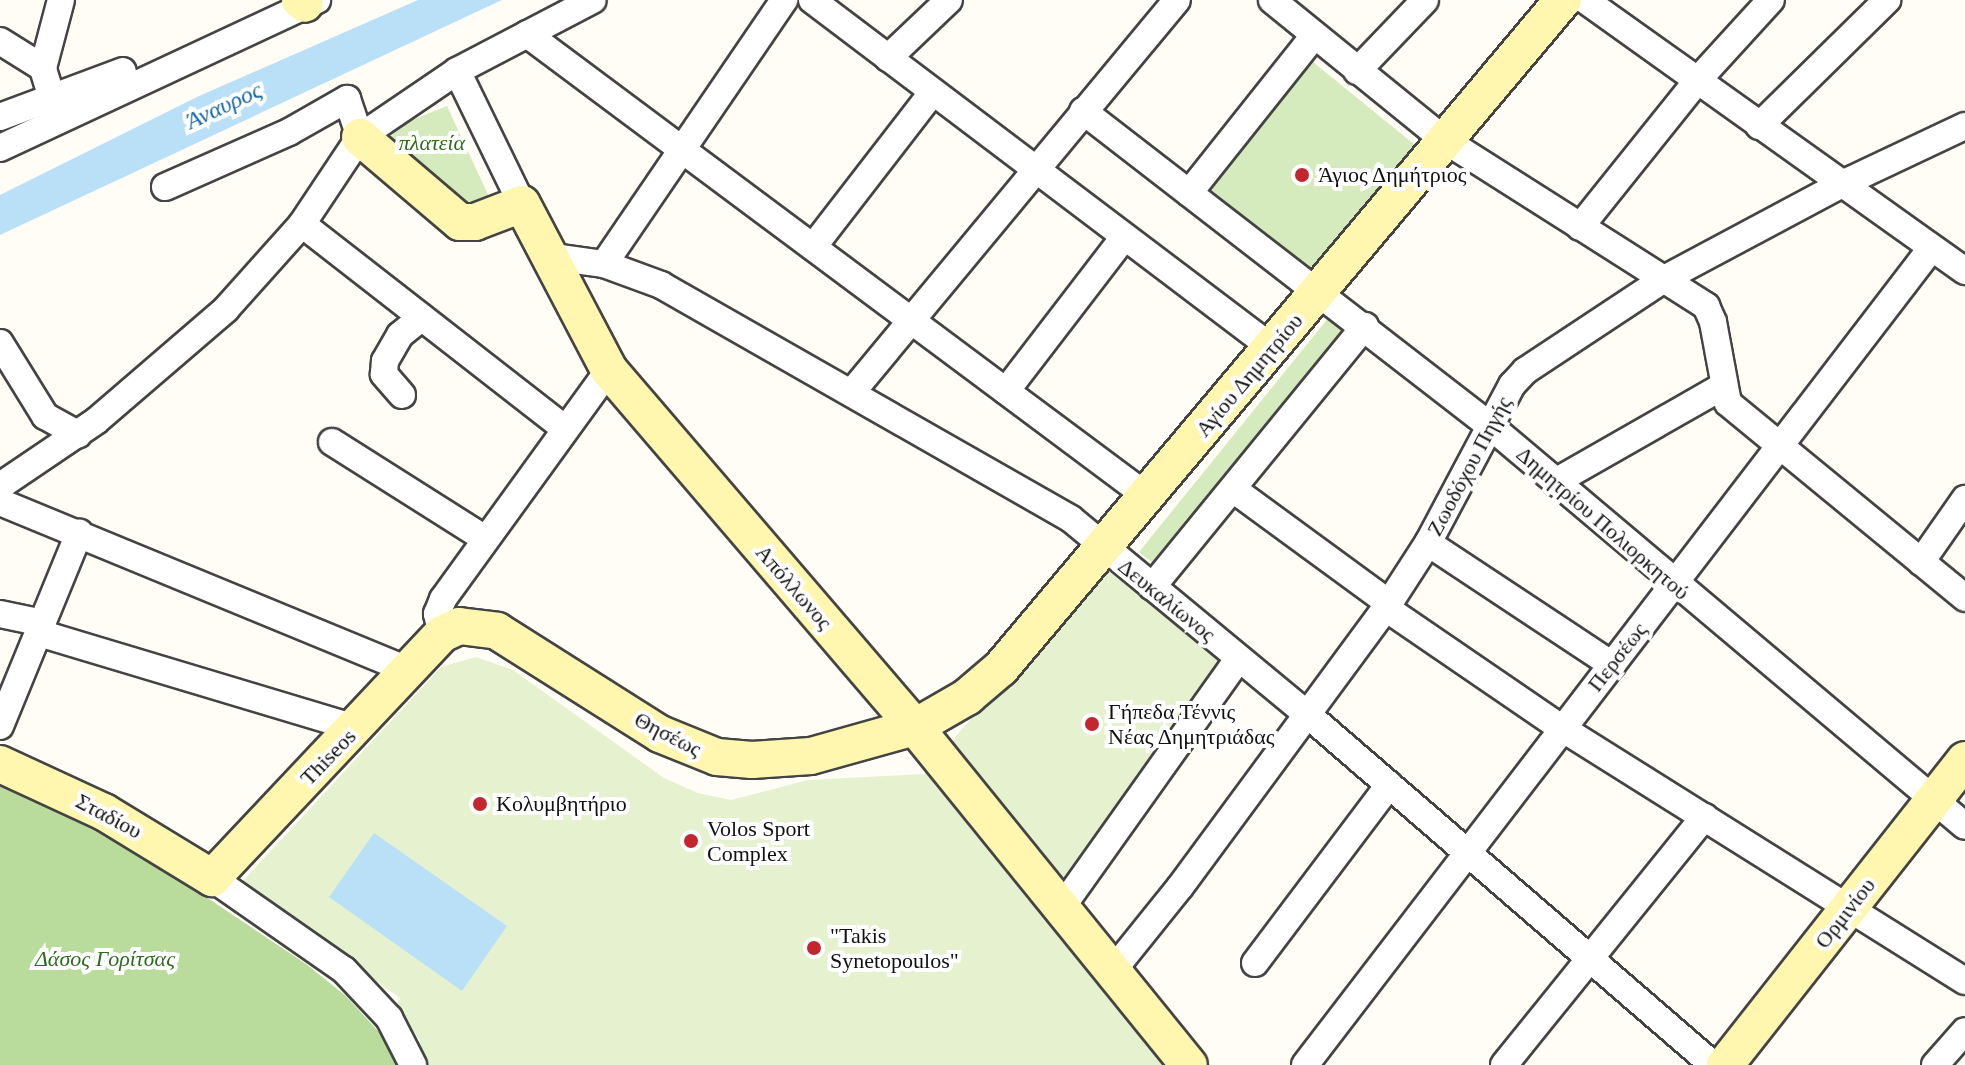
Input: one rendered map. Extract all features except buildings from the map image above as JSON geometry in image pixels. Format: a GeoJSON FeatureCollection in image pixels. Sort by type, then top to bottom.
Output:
{"type":"FeatureCollection","features":[{"type":"Feature","properties":{"kind":"main road","name":"Αγίου Δημητρίου"},"geometry":{"type":"LineString","coordinates":[[915,727],[989,680],[1148,497],[1443,139],[1563,0]]}},
{"type":"Feature","properties":{"kind":"main road"},"geometry":{"type":"LineString","coordinates":[[360,137],[460,222],[475,222],[522,204]]}},
{"type":"Feature","properties":{"kind":"main road","name":"Απόλλωνος"},"geometry":{"type":"LineString","coordinates":[[522,204],[546,256],[609,370],[915,727],[1189,1065]]}},
{"type":"Feature","properties":{"kind":"main road","name":"Θησέως"},"geometry":{"type":"LineString","coordinates":[[442,634],[463,625],[497,631],[660,734],[717,757],[752,760],[811,756],[915,727]]}},
{"type":"Feature","properties":{"kind":"main road","name":"Thiseos"},"geometry":{"type":"LineString","coordinates":[[212,878],[442,634]]}},
{"type":"Feature","properties":{"kind":"main road","name":"Ορμινίου"},"geometry":{"type":"LineString","coordinates":[[1725,1065],[1965,760]]}},
{"type":"Feature","properties":{"kind":"main road","name":"Σταδίου"},"geometry":{"type":"LineString","coordinates":[[0,764],[104,812],[212,878]]}},
{"type":"Feature","properties":{"kind":"street"},"geometry":{"type":"LineString","coordinates":[[51,95],[43,68],[61,0]]}},
{"type":"Feature","properties":{"kind":"street"},"geometry":{"type":"LineString","coordinates":[[0,486],[78,434],[226,309],[302,224],[360,137],[457,71],[593,0]]}},
{"type":"Feature","properties":{"kind":"street"},"geometry":{"type":"LineString","coordinates":[[604,264],[784,0]]}},
{"type":"Feature","properties":{"kind":"street"},"geometry":{"type":"LineString","coordinates":[[812,0],[1271,347]]}},
{"type":"Feature","properties":{"kind":"street"},"geometry":{"type":"LineString","coordinates":[[888,58],[949,0]]}},
{"type":"Feature","properties":{"kind":"street"},"geometry":{"type":"LineString","coordinates":[[852,392],[908,318],[1177,0]]}},
{"type":"Feature","properties":{"kind":"street"},"geometry":{"type":"LineString","coordinates":[[1272,0],[1443,139],[1664,279],[1711,314],[1728,403],[1778,448],[1965,598]]}},
{"type":"Feature","properties":{"kind":"street"},"geometry":{"type":"LineString","coordinates":[[1357,71],[1425,0]]}},
{"type":"Feature","properties":{"kind":"street"},"geometry":{"type":"LineString","coordinates":[[1585,0],[1930,250],[1965,271]]}},
{"type":"Feature","properties":{"kind":"street"},"geometry":{"type":"LineString","coordinates":[[1580,227],[1696,82],[1771,0]]}},
{"type":"Feature","properties":{"kind":"street"},"geometry":{"type":"LineString","coordinates":[[1759,126],[1887,0]]}},
{"type":"Feature","properties":{"kind":"street"},"geometry":{"type":"LineString","coordinates":[[0,117],[299,1]]}},
{"type":"Feature","properties":{"kind":"street"},"geometry":{"type":"LineString","coordinates":[[0,148],[299,1]]}},
{"type":"Feature","properties":{"kind":"street"},"geometry":{"type":"LineString","coordinates":[[527,34],[1148,497]]}},
{"type":"Feature","properties":{"kind":"street"},"geometry":{"type":"LineString","coordinates":[[1189,193],[1314,36]]}},
{"type":"Feature","properties":{"kind":"street"},"geometry":{"type":"LineString","coordinates":[[0,41],[43,68]]}},
{"type":"Feature","properties":{"kind":"street","name":"Απόλλωνος"},"geometry":{"type":"LineString","coordinates":[[457,71],[522,204]]}},
{"type":"Feature","properties":{"kind":"street"},"geometry":{"type":"LineString","coordinates":[[813,247],[933,92]]}},
{"type":"Feature","properties":{"kind":"street"},"geometry":{"type":"LineString","coordinates":[[165,187],[289,132],[347,99],[360,137]]}},
{"type":"Feature","properties":{"kind":"street","name":"Δημητρίου Πολιορκητού"},"geometry":{"type":"LineString","coordinates":[[1083,111],[1365,326],[1489,425],[1673,585],[1965,826]]}},
{"type":"Feature","properties":{"kind":"street","name":"Ζωοδόχου Πηγής"},"geometry":{"type":"LineString","coordinates":[[1114,969],[1387,605],[1428,543],[1489,425],[1525,371],[1664,279],[1840,185],[1965,126]]}},
{"type":"Feature","properties":{"kind":"street"},"geometry":{"type":"LineString","coordinates":[[302,224],[564,428]]}},
{"type":"Feature","properties":{"kind":"street"},"geometry":{"type":"LineString","coordinates":[[1006,391],[1124,237]]}},
{"type":"Feature","properties":{"kind":"street","name":"Περσέως"},"geometry":{"type":"LineString","coordinates":[[1305,1065],[1930,250]]}},
{"type":"Feature","properties":{"kind":"street","name":"Δευκαλίωνος"},"geometry":{"type":"LineString","coordinates":[[546,256],[604,264],[661,285],[1053,508],[1307,714],[1713,1065]]}},
{"type":"Feature","properties":{"kind":"street"},"geometry":{"type":"LineString","coordinates":[[402,395],[384,374],[385,361],[400,335],[422,317]]}},
{"type":"Feature","properties":{"kind":"street"},"geometry":{"type":"LineString","coordinates":[[1152,587],[1365,326]]}},
{"type":"Feature","properties":{"kind":"street"},"geometry":{"type":"LineString","coordinates":[[0,343],[45,416],[78,434]]}},
{"type":"Feature","properties":{"kind":"street"},"geometry":{"type":"LineString","coordinates":[[442,634],[437,614],[443,599],[484,538],[609,370]]}},
{"type":"Feature","properties":{"kind":"street"},"geometry":{"type":"LineString","coordinates":[[1555,482],[1723,386]]}},
{"type":"Feature","properties":{"kind":"street"},"geometry":{"type":"LineString","coordinates":[[332,442],[484,538]]}},
{"type":"Feature","properties":{"kind":"street"},"geometry":{"type":"LineString","coordinates":[[1233,489],[1387,605],[1563,729],[1965,981]]}},
{"type":"Feature","properties":{"kind":"street"},"geometry":{"type":"LineString","coordinates":[[1921,562],[1965,499]]}},
{"type":"Feature","properties":{"kind":"street"},"geometry":{"type":"LineString","coordinates":[[0,502],[408,670]]}},
{"type":"Feature","properties":{"kind":"street"},"geometry":{"type":"LineString","coordinates":[[0,726],[79,533]]}},
{"type":"Feature","properties":{"kind":"street"},"geometry":{"type":"LineString","coordinates":[[1428,543],[1612,665]]}},
{"type":"Feature","properties":{"kind":"street"},"geometry":{"type":"LineString","coordinates":[[0,614],[355,728]]}},
{"type":"Feature","properties":{"kind":"street"},"geometry":{"type":"LineString","coordinates":[[1062,907],[1239,658]]}},
{"type":"Feature","properties":{"kind":"street"},"geometry":{"type":"LineString","coordinates":[[1255,963],[1389,785]]}},
{"type":"Feature","properties":{"kind":"street"},"geometry":{"type":"LineString","coordinates":[[1504,1065],[1704,817]]}},
{"type":"Feature","properties":{"kind":"street"},"geometry":{"type":"LineString","coordinates":[[212,878],[344,970],[389,1018],[413,1065]]}},
{"type":"Feature","properties":{"kind":"street"},"geometry":{"type":"LineString","coordinates":[[1935,1065],[1965,1031]]}},
{"type":"Feature","properties":{"kind":"green space"},"geometry":{"type":"Polygon","coordinates":[[[1313,62],[1415,145],[1308,272],[1206,193],[1313,62]]]}},
{"type":"Feature","properties":{"kind":"green space","name":"πλατεία"},"geometry":{"type":"Polygon","coordinates":[[[447,106],[491,201],[463,212],[385,141],[409,121],[447,106]]]}},
{"type":"Feature","properties":{"kind":"green space"},"geometry":{"type":"Polygon","coordinates":[[[1329,317],[1347,331],[1157,566],[1139,552],[1329,317]]]}},
{"type":"Feature","properties":{"kind":"green space","name":"Volos Sport Complex"},"geometry":{"type":"Polygon","coordinates":[[[1104,562],[1230,662],[1051,913],[1175,1065],[418,1065],[413,1052],[420,1040],[395,1007],[400,998],[241,883],[441,667],[476,657],[513,670],[664,778],[698,793],[731,800],[808,780],[924,774],[1104,562]]]}},
{"type":"Feature","properties":{"kind":"green space","name":"Δάσος Γορίτσας"},"geometry":{"type":"Polygon","coordinates":[[[0,780],[124,842],[306,964],[346,996],[388,1042],[399,1065],[0,1065],[0,780]]]}},
{"type":"Feature","properties":{"kind":"water","name":"Άναυρος"},"geometry":{"type":"Polygon","coordinates":[[[418,0],[502,0],[0,235],[0,195],[199,96],[418,0]]]}},
{"type":"Feature","properties":{"kind":"water"},"geometry":{"type":"Polygon","coordinates":[[[374,833],[507,926],[462,991],[329,897],[374,833]]]}},
{"type":"Feature","properties":{"kind":"place","name":"Άγιος Δημήτριος"},"geometry":{"type":"Point","coordinates":[1302,175]}},
{"type":"Feature","properties":{"kind":"place","name":"Γήπεδα Τέννις Νέας Δημητριάδας"},"geometry":{"type":"Point","coordinates":[1092,724]}},
{"type":"Feature","properties":{"kind":"place","name":"Κολυμβητήριο"},"geometry":{"type":"Point","coordinates":[480,804]}},
{"type":"Feature","properties":{"kind":"place","name":"Volos Sport Complex"},"geometry":{"type":"Point","coordinates":[691,841]}},
{"type":"Feature","properties":{"kind":"place","name":"\"Takis Synetopoulos\""},"geometry":{"type":"Point","coordinates":[814,948]}}]}
